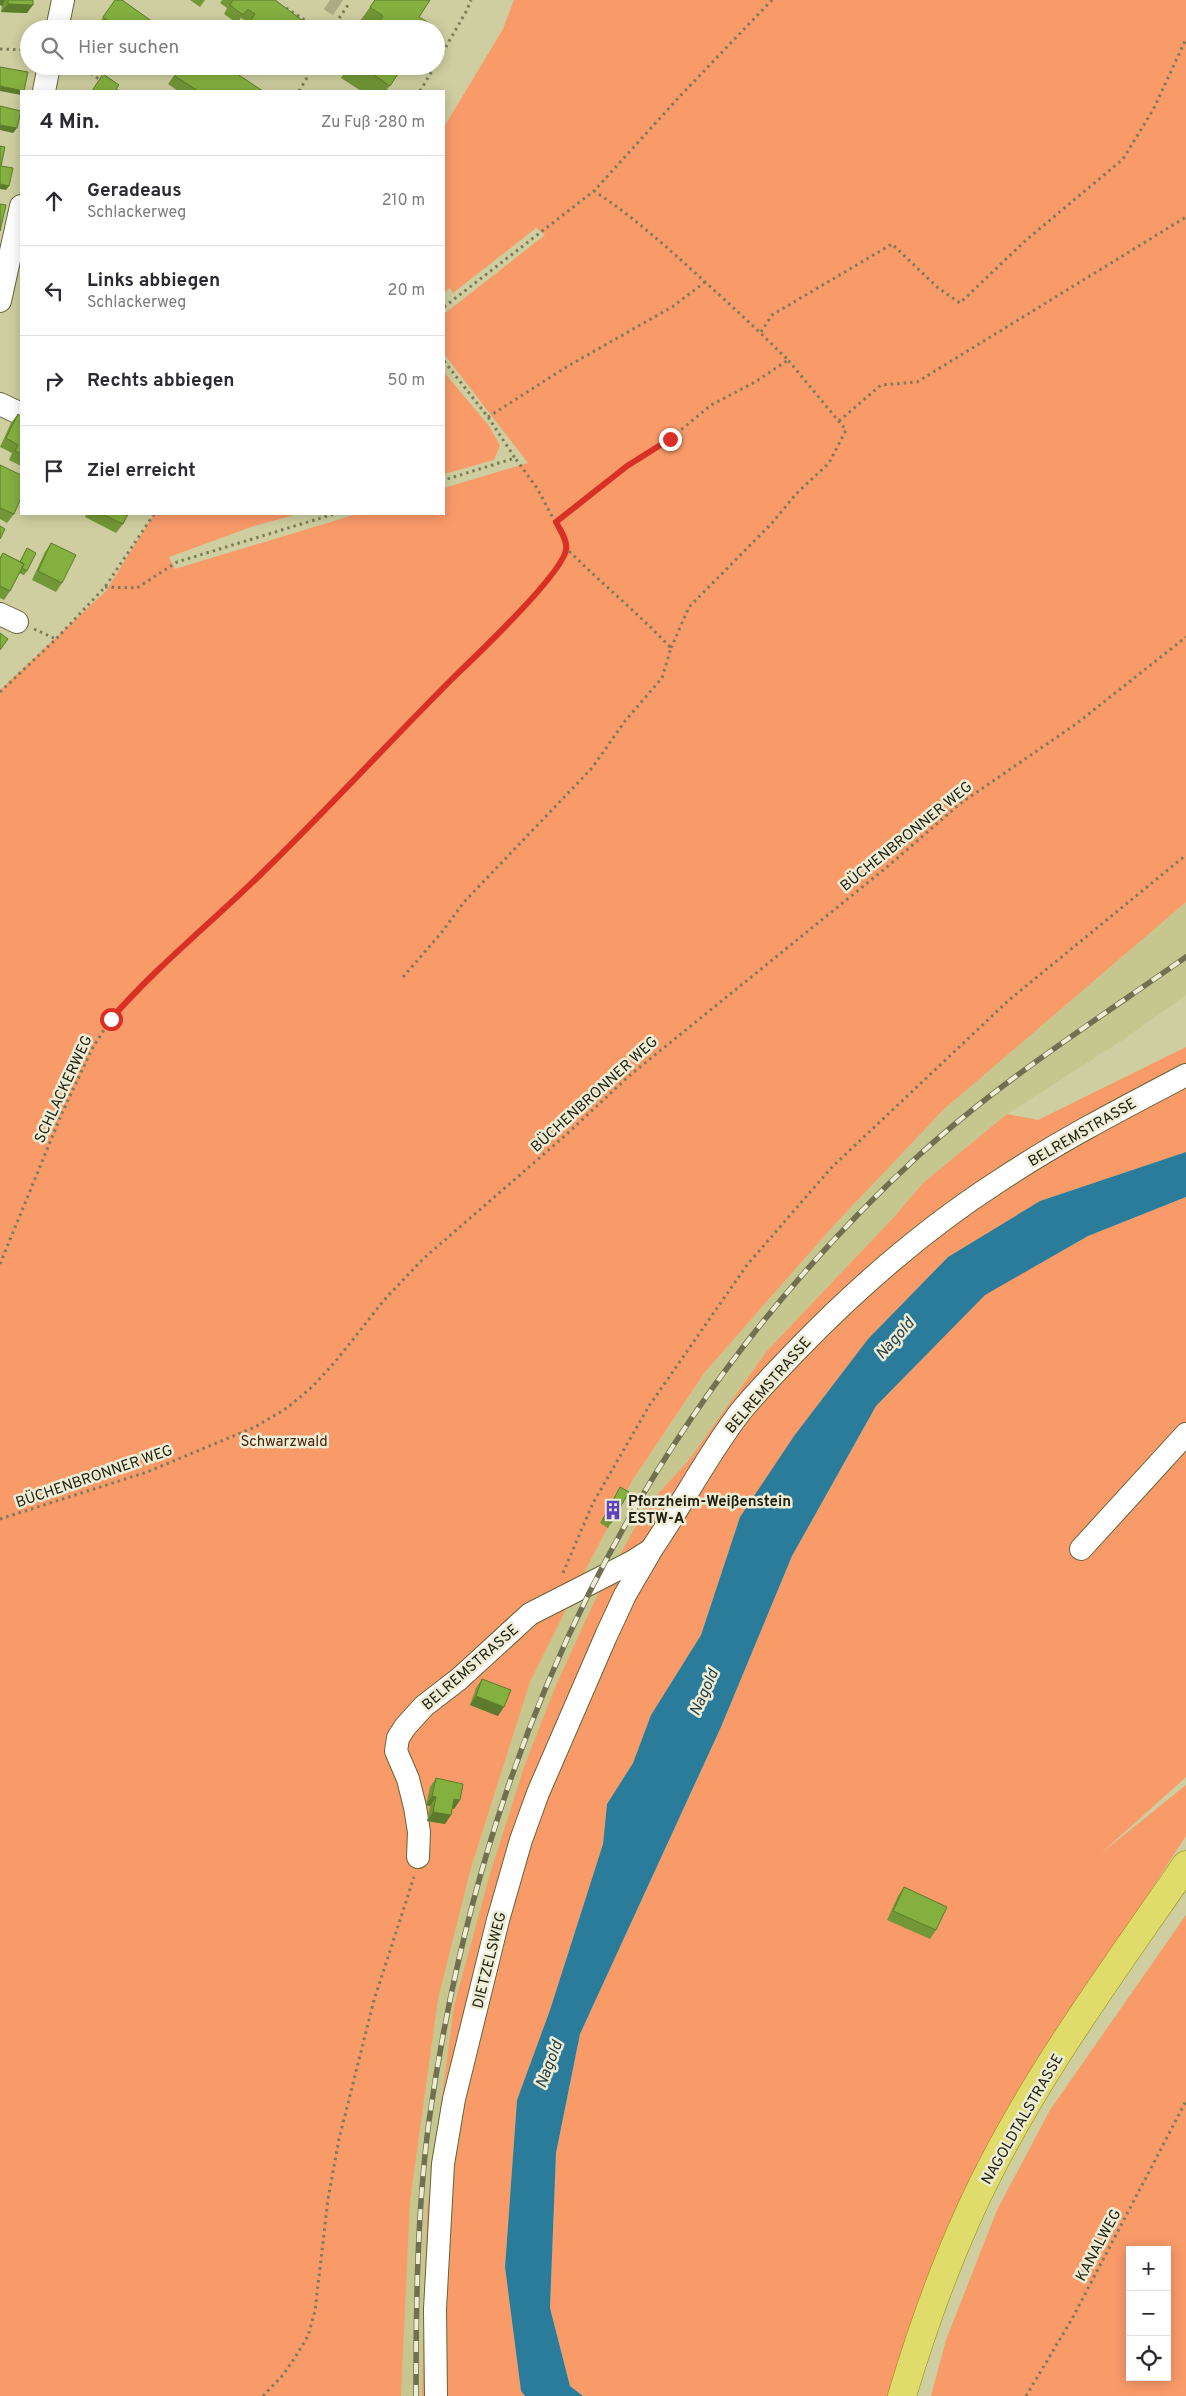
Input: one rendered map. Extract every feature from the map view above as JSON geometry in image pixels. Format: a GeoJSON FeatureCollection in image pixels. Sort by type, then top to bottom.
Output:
{"type":"FeatureCollection","features":[{"type":"Feature","properties":{"kind":"main road","name":"NAGOLDTALSTRASSE"},"geometry":{"type":"LineString","coordinates":[[902,2396],[928,2314],[950,2258],[967,2217],[1007,2140],[1057,2056],[1186,1865]]}},
{"type":"Feature","properties":{"kind":"street"},"geometry":{"type":"LineString","coordinates":[[59,20],[63,0]]}},
{"type":"Feature","properties":{"kind":"street"},"geometry":{"type":"LineString","coordinates":[[44,90],[47,75]]}},
{"type":"Feature","properties":{"kind":"street"},"geometry":{"type":"LineString","coordinates":[[0,300],[20,210]]}},
{"type":"Feature","properties":{"kind":"street"},"geometry":{"type":"LineString","coordinates":[[0,404],[20,414]]}},
{"type":"Feature","properties":{"kind":"street","name":"BELREMSTRASSE"},"geometry":{"type":"LineString","coordinates":[[418,1857],[419,1832],[415,1807],[408,1779],[396,1751],[398,1738],[405,1727],[424,1706],[459,1679],[530,1614],[632,1562],[651,1550],[726,1431],[743,1409],[825,1321],[856,1292],[950,1215],[1000,1180],[1102,1120],[1186,1074]]}},
{"type":"Feature","properties":{"kind":"street"},"geometry":{"type":"LineString","coordinates":[[1081,1548],[1186,1434]]}},
{"type":"Feature","properties":{"kind":"street","name":"DIETZELSWEG"},"geometry":{"type":"LineString","coordinates":[[436,2396],[435,2308],[445,2148],[454,2099],[498,1920],[538,1792],[625,1595],[651,1550]]}},
{"type":"Feature","properties":{"kind":"path"},"geometry":{"type":"LineString","coordinates":[[445,49],[471,0]]}},
{"type":"Feature","properties":{"kind":"path"},"geometry":{"type":"LineString","coordinates":[[445,306],[594,191],[681,95],[772,0]]}},
{"type":"Feature","properties":{"kind":"path"},"geometry":{"type":"LineString","coordinates":[[338,20],[348,5],[345,3]]}},
{"type":"Feature","properties":{"kind":"path"},"geometry":{"type":"LineString","coordinates":[[281,5],[305,20]]}},
{"type":"Feature","properties":{"kind":"path"},"geometry":{"type":"LineString","coordinates":[[761,332],[772,315],[892,244],[937,287],[960,303],[1032,235],[1123,159],[1153,110],[1186,38]]}},
{"type":"Feature","properties":{"kind":"path"},"geometry":{"type":"LineString","coordinates":[[0,49],[20,50]]}},
{"type":"Feature","properties":{"kind":"path"},"geometry":{"type":"LineString","coordinates":[[94,75],[104,81]]}},
{"type":"Feature","properties":{"kind":"path"},"geometry":{"type":"LineString","coordinates":[[299,90],[308,75]]}},
{"type":"Feature","properties":{"kind":"path"},"geometry":{"type":"LineString","coordinates":[[421,90],[430,75]]}},
{"type":"Feature","properties":{"kind":"path"},"geometry":{"type":"LineString","coordinates":[[403,977],[442,932],[464,902],[592,768],[625,721],[662,678],[670,648],[689,607],[772,524],[796,494],[829,463],[846,430],[788,360],[761,332],[670,249],[615,205],[594,191]]}},
{"type":"Feature","properties":{"kind":"path"},"geometry":{"type":"LineString","coordinates":[[839,421],[881,385],[917,382],[1186,217]]}},
{"type":"Feature","properties":{"kind":"path"},"geometry":{"type":"LineString","coordinates":[[488,417],[568,366],[672,307],[705,282]]}},
{"type":"Feature","properties":{"kind":"path"},"geometry":{"type":"LineString","coordinates":[[556,522],[597,488],[670,439],[712,405],[755,382],[788,360]]}},
{"type":"Feature","properties":{"kind":"path"},"geometry":{"type":"LineString","coordinates":[[445,362],[488,417],[537,488],[566,540],[567,549],[602,584],[649,625],[670,648]]}},
{"type":"Feature","properties":{"kind":"path"},"geometry":{"type":"LineString","coordinates":[[445,480],[515,458]]}},
{"type":"Feature","properties":{"kind":"path"},"geometry":{"type":"LineString","coordinates":[[0,692],[56,639],[105,587],[153,515]]}},
{"type":"Feature","properties":{"kind":"path"},"geometry":{"type":"LineString","coordinates":[[105,587],[137,588],[177,562],[331,515]]}},
{"type":"Feature","properties":{"kind":"path","name":"SCHLACKERWEG"},"geometry":{"type":"LineString","coordinates":[[0,1264],[62,1113],[92,1049],[111,1019],[137,990],[220,914],[316,820],[402,729],[486,645],[560,566],[567,549]]}},
{"type":"Feature","properties":{"kind":"path","name":"BÜCHENBRONNER WEG"},"geometry":{"type":"LineString","coordinates":[[0,1519],[147,1472],[255,1427],[287,1408],[312,1387],[336,1362],[385,1300],[423,1259],[567,1134],[629,1076],[887,867],[961,803],[1076,724],[1186,637]]}},
{"type":"Feature","properties":{"kind":"path"},"geometry":{"type":"LineString","coordinates":[[549,1604],[593,1503],[649,1406],[747,1265],[831,1168],[1009,1000],[1186,855]]}},
{"type":"Feature","properties":{"kind":"path"},"geometry":{"type":"LineString","coordinates":[[263,2396],[283,2375],[308,2336],[315,2311],[328,2199],[339,2139],[374,2000],[414,1878],[418,1857]]}},
{"type":"Feature","properties":{"kind":"path","name":"KANALWEG"},"geometry":{"type":"LineString","coordinates":[[1026,2396],[1072,2320],[1186,2101]]}},
{"type":"Feature","properties":{"kind":"shaded area"},"geometry":{"type":"Polygon","coordinates":[[[1186,902],[1186,995],[1121,1041],[1007,1114],[923,1183],[894,1217],[767,1351],[688,1461],[646,1507],[594,1602],[558,1680],[525,1764],[454,2006],[427,2209],[422,2396],[401,2396],[410,2202],[438,1999],[471,1868],[530,1682],[632,1481],[705,1372],[834,1225],[943,1109],[1186,902]]]}},
{"type":"Feature","properties":{"kind":"green space","name":"Schwarzwald"},"geometry":{"type":"Polygon","coordinates":[[[514,0],[1186,0],[1186,902],[944,1109],[834,1225],[705,1372],[632,1481],[530,1682],[471,1868],[438,1999],[410,2202],[401,2396],[0,2396],[0,690],[106,591],[153,515],[294,515],[254,526],[169,557],[175,569],[354,515],[445,515],[445,488],[528,463],[445,355],[445,313],[545,235],[536,228],[453,293],[450,288],[445,292],[445,125],[503,29],[514,0]]]}},
{"type":"Feature","properties":{"kind":"green space"},"geometry":{"type":"Polygon","coordinates":[[[445,373],[489,426],[500,445],[494,460],[445,474],[445,373]]]}},
{"type":"Feature","properties":{"kind":"green space"},"geometry":{"type":"Polygon","coordinates":[[[1186,1047],[1186,1152],[1040,1201],[948,1257],[868,1339],[794,1436],[740,1517],[701,1635],[651,1715],[633,1763],[607,1804],[603,1844],[550,2010],[517,2100],[505,2267],[521,2391],[525,2396],[422,2396],[427,2209],[454,2006],[490,1874],[525,1764],[556,1685],[594,1602],[646,1507],[688,1461],[767,1351],[894,1217],[923,1183],[1007,1114],[1038,1120],[1186,1047]]]}},
{"type":"Feature","properties":{"kind":"green space"},"geometry":{"type":"Polygon","coordinates":[[[1186,1197],[1186,1777],[1099,1855],[1186,1785],[1186,1836],[1002,2119],[963,2195],[940,2254],[893,2396],[583,2396],[570,2386],[550,2308],[556,2153],[580,2034],[721,1727],[792,1556],[876,1406],[985,1294],[1088,1236],[1186,1197]]]}},
{"type":"Feature","properties":{"kind":"green space"},"geometry":{"type":"Polygon","coordinates":[[[1186,1915],[1186,2396],[931,2396],[946,2340],[997,2210],[1050,2110],[1186,1915]]]}},
{"type":"Feature","properties":{"kind":"water","name":"Nagold"},"geometry":{"type":"Polygon","coordinates":[[[1186,1152],[1186,1197],[1088,1236],[985,1295],[876,1406],[792,1556],[721,1727],[580,2034],[556,2153],[550,2308],[570,2386],[583,2396],[525,2396],[521,2391],[505,2267],[517,2100],[550,2010],[603,1844],[607,1804],[633,1763],[651,1715],[701,1635],[740,1517],[794,1436],[868,1339],[948,1257],[1040,1201],[1186,1152]]]}},
{"type":"Feature","properties":{"kind":"building"},"geometry":{"type":"Polygon","coordinates":[[[8,0],[33,0],[33,5],[8,4],[8,0]]]}},
{"type":"Feature","properties":{"kind":"building"},"geometry":{"type":"Polygon","coordinates":[[[115,0],[122,0],[150,20],[107,20],[103,17],[115,0]]]}},
{"type":"Feature","properties":{"kind":"building"},"geometry":{"type":"Polygon","coordinates":[[[233,0],[275,0],[302,20],[251,20],[255,14],[248,9],[243,15],[230,5],[233,0]]]}},
{"type":"Feature","properties":{"kind":"building"},"geometry":{"type":"Polygon","coordinates":[[[375,0],[430,0],[419,17],[424,20],[380,20],[383,16],[370,7],[375,0]]]}},
{"type":"Feature","properties":{"kind":"building"},"geometry":{"type":"Polygon","coordinates":[[[0,67],[20,71],[20,75],[27,75],[24,90],[0,86],[0,67]]]}},
{"type":"Feature","properties":{"kind":"building"},"geometry":{"type":"Polygon","coordinates":[[[102,75],[119,85],[116,89],[118,90],[93,90],[102,75]]]}},
{"type":"Feature","properties":{"kind":"building"},"geometry":{"type":"Polygon","coordinates":[[[239,75],[261,90],[196,90],[175,76],[239,75]]]}},
{"type":"Feature","properties":{"kind":"building"},"geometry":{"type":"Polygon","coordinates":[[[374,75],[397,75],[390,86],[374,75]]]}},
{"type":"Feature","properties":{"kind":"building"},"geometry":{"type":"Polygon","coordinates":[[[0,106],[20,111],[17,128],[0,125],[0,106]]]}},
{"type":"Feature","properties":{"kind":"building"},"geometry":{"type":"Polygon","coordinates":[[[0,146],[5,147],[1,166],[13,168],[9,186],[0,184],[0,146]]]}},
{"type":"Feature","properties":{"kind":"building"},"geometry":{"type":"Polygon","coordinates":[[[0,204],[6,205],[0,231],[0,204]]]}},
{"type":"Feature","properties":{"kind":"building"},"geometry":{"type":"Polygon","coordinates":[[[18,414],[20,415],[20,454],[15,451],[18,445],[6,438],[18,414]]]}},
{"type":"Feature","properties":{"kind":"building"},"geometry":{"type":"Polygon","coordinates":[[[0,465],[20,475],[20,500],[14,514],[0,508],[0,465]]]}},
{"type":"Feature","properties":{"kind":"building"},"geometry":{"type":"Polygon","coordinates":[[[104,515],[128,515],[123,524],[104,515]]]}},
{"type":"Feature","properties":{"kind":"building"},"geometry":{"type":"Polygon","coordinates":[[[0,526],[5,529],[0,539],[0,526]]]}},
{"type":"Feature","properties":{"kind":"building"},"geometry":{"type":"Polygon","coordinates":[[[51,543],[76,555],[62,583],[38,571],[51,543]]]}},
{"type":"Feature","properties":{"kind":"building"},"geometry":{"type":"Polygon","coordinates":[[[27,548],[36,553],[27,571],[22,568],[24,564],[20,562],[27,548]]]}},
{"type":"Feature","properties":{"kind":"building"},"geometry":{"type":"Polygon","coordinates":[[[3,553],[24,564],[10,591],[0,586],[0,559],[3,553]]]}},
{"type":"Feature","properties":{"kind":"building"},"geometry":{"type":"Polygon","coordinates":[[[0,633],[8,639],[0,650],[0,633]]]}},
{"type":"Feature","properties":{"kind":"building","name":"Pforzheim-Weißenstein ESTW-A"},"geometry":{"type":"Polygon","coordinates":[[[620,1487],[629,1492],[611,1523],[603,1519],[620,1487]]]}},
{"type":"Feature","properties":{"kind":"building"},"geometry":{"type":"Polygon","coordinates":[[[482,1679],[511,1690],[504,1707],[476,1696],[482,1679]]]}},
{"type":"Feature","properties":{"kind":"building"},"geometry":{"type":"Polygon","coordinates":[[[436,1778],[463,1784],[460,1800],[454,1799],[451,1815],[433,1812],[436,1797],[432,1796],[436,1778]]]}},
{"type":"Feature","properties":{"kind":"building"},"geometry":{"type":"Polygon","coordinates":[[[904,1887],[947,1907],[936,1930],[893,1911],[904,1887]]]}},
{"type":"Feature","properties":{"kind":"tunnel"},"geometry":{"type":"LineString","coordinates":[[330,0],[339,6]]}},
{"type":"Feature","properties":{"kind":"railway"},"geometry":{"type":"LineString","coordinates":[[416,2396],[418,2258],[425,2155],[429,2121],[454,1983],[488,1849],[533,1719],[588,1595],[654,1477],[730,1364],[818,1257],[917,1157],[948,1129],[1048,1053],[1186,957]]}},
{"type":"Feature","properties":{"kind":"place","name":"Pforzheim-Weißenstein ESTW-A"},"geometry":{"type":"Point","coordinates":[613,1510]}},
{"type":"Feature","properties":{"kind":"route"},"geometry":{"type":"LineString","coordinates":[[111,1019],[137,990],[220,914],[316,820],[402,729],[518,612],[560,566],[567,549],[566,540],[556,522],[627,466],[670,439]]}}]}
